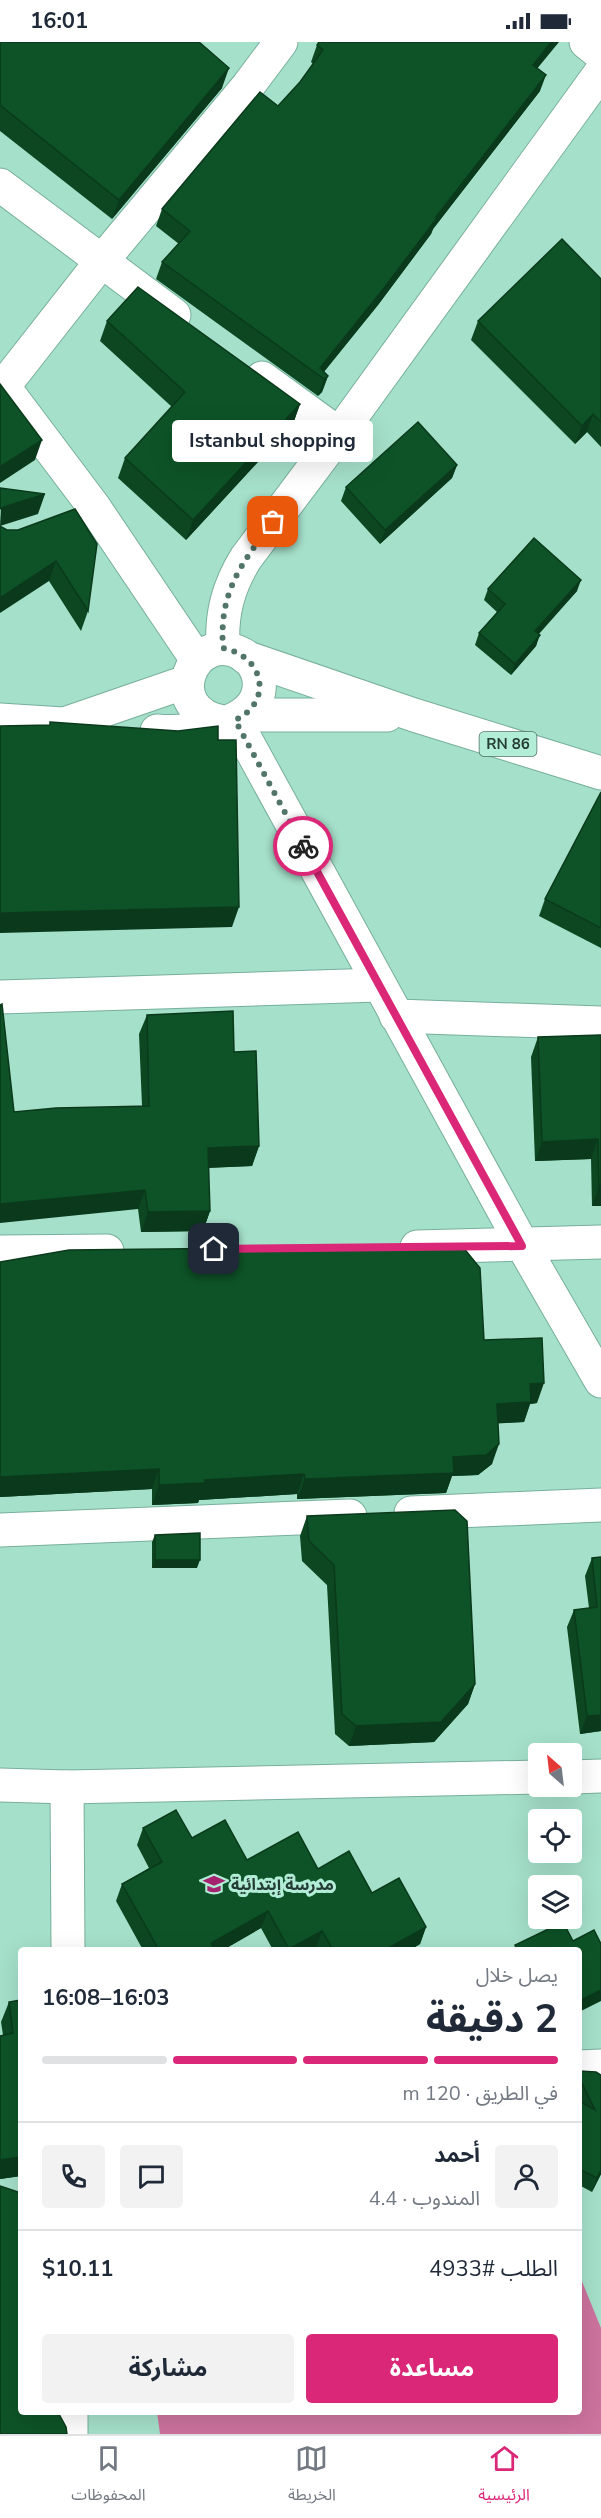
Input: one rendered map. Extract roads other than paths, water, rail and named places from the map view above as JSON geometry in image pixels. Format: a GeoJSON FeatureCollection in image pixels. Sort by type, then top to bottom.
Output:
{"type":"FeatureCollection","features":[{"type":"Feature","properties":{"kind":"street"},"geometry":{"type":"LineString","coordinates":[[280,42],[248,86],[1,385],[213,662],[255,666],[259,679],[259,693],[254,705],[234,719],[201,714],[188,695],[213,662],[223,610],[236,574],[595,94]]}},
{"type":"Feature","properties":{"kind":"street"},"geometry":{"type":"LineString","coordinates":[[586,42],[601,54]]}},
{"type":"Feature","properties":{"kind":"street"},"geometry":{"type":"LineString","coordinates":[[222,64],[248,86]]}},
{"type":"Feature","properties":{"kind":"street"},"geometry":{"type":"LineString","coordinates":[[0,185],[196,331]]}},
{"type":"Feature","properties":{"kind":"street"},"geometry":{"type":"LineString","coordinates":[[234,358],[339,434]]}},
{"type":"Feature","properties":{"kind":"street","name":"RN 86"},"geometry":{"type":"LineString","coordinates":[[67,723],[213,662],[414,715],[601,772]]}},
{"type":"Feature","properties":{"kind":"street","name":"RN 86"},"geometry":{"type":"LineString","coordinates":[[0,720],[172,732],[198,729],[234,719],[414,715]]}},
{"type":"Feature","properties":{"kind":"street"},"geometry":{"type":"LineString","coordinates":[[234,719],[522,1246],[601,1381]]}},
{"type":"Feature","properties":{"kind":"street"},"geometry":{"type":"LineString","coordinates":[[0,997],[379,985]]}},
{"type":"Feature","properties":{"kind":"street"},"geometry":{"type":"LineString","coordinates":[[396,1016],[601,1023]]}},
{"type":"Feature","properties":{"kind":"street"},"geometry":{"type":"LineString","coordinates":[[392,1247],[522,1246],[601,1242]]}},
{"type":"Feature","properties":{"kind":"street"},"geometry":{"type":"LineString","coordinates":[[0,1252],[142,1250]]}},
{"type":"Feature","properties":{"kind":"street"},"geometry":{"type":"LineString","coordinates":[[0,1530],[601,1505]]}},
{"type":"Feature","properties":{"kind":"street"},"geometry":{"type":"LineString","coordinates":[[582,1777],[601,1776]]}},
{"type":"Feature","properties":{"kind":"street"},"geometry":{"type":"LineString","coordinates":[[0,1785],[66,1787],[528,1778]]}},
{"type":"Feature","properties":{"kind":"street"},"geometry":{"type":"LineString","coordinates":[[66,1787],[68,1947]]}},
{"type":"Feature","properties":{"kind":"street"},"geometry":{"type":"LineString","coordinates":[[582,2067],[601,2067]]}},
{"type":"Feature","properties":{"kind":"street"},"geometry":{"type":"LineString","coordinates":[[71,2415],[71,2434]]}},
{"type":"Feature","properties":{"kind":"place","name":"Istanbul shopping"},"geometry":{"type":"Point","coordinates":[273,522]}},
{"type":"Feature","properties":{"kind":"place","name":"مدرسة إبتدائية"},"geometry":{"type":"Point","coordinates":[214,1884]}}]}
